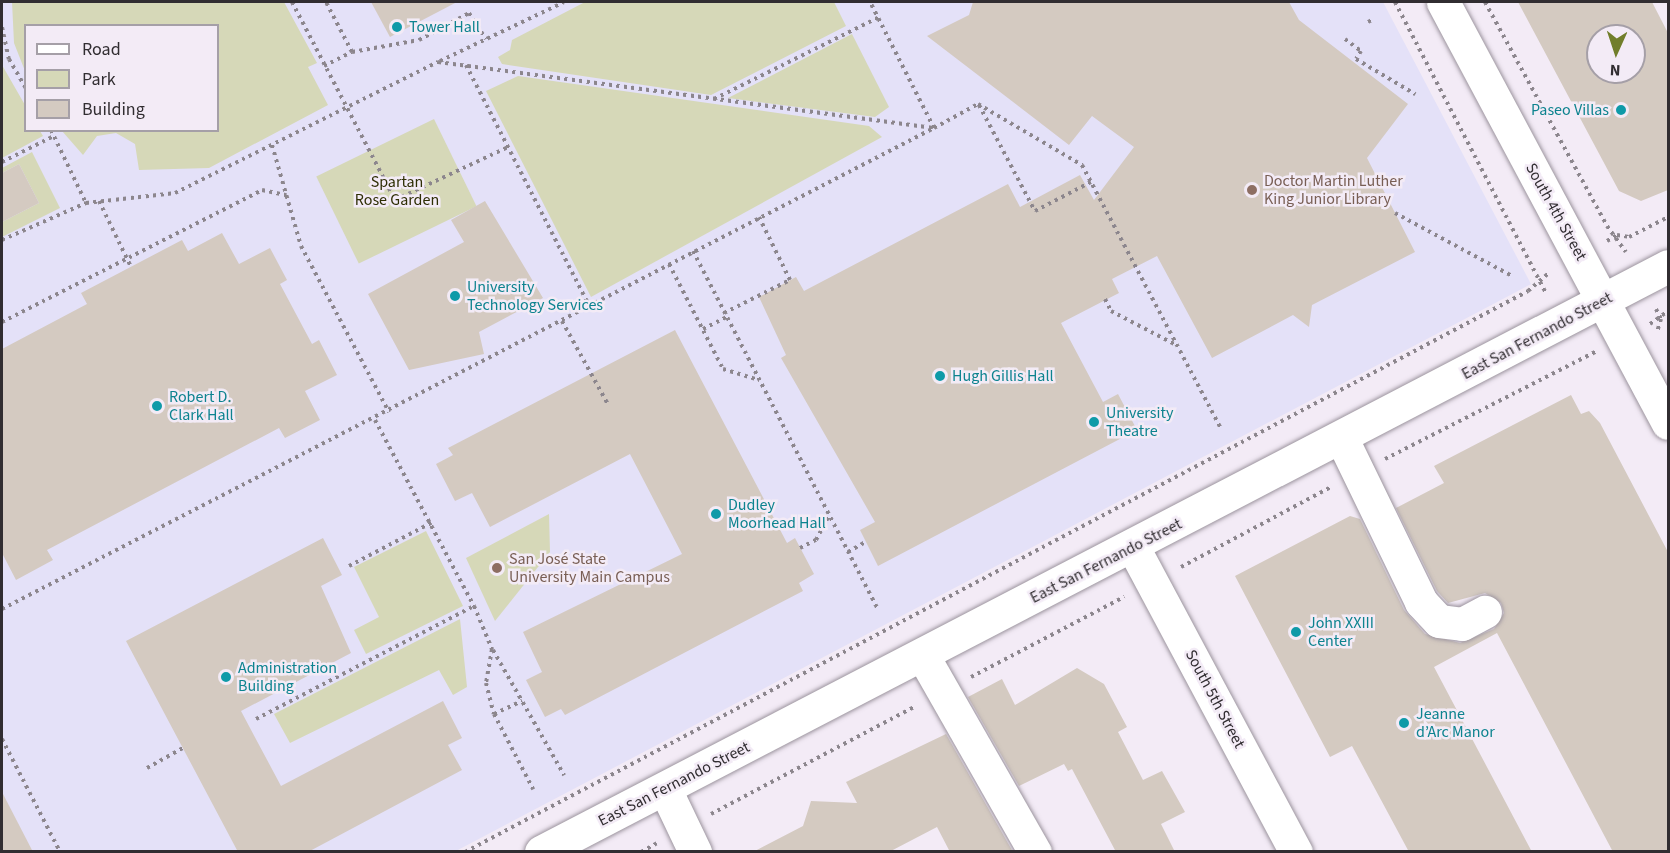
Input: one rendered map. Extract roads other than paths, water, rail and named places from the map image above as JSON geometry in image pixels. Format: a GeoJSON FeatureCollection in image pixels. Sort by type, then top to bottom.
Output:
{"type":"FeatureCollection","features":[{"type":"Feature","properties":{"kind":"main road","name":"South 4th Street"},"geometry":{"type":"LineString","coordinates":[[1443,2],[1606,300],[1668,423]]}},
{"type":"Feature","properties":{"kind":"main road","name":"East San Fernando Street"},"geometry":{"type":"LineString","coordinates":[[541,852],[1342,439],[1668,266]]}},
{"type":"Feature","properties":{"kind":"main road"},"geometry":{"type":"LineString","coordinates":[[1342,439],[1421,602],[1439,621],[1462,624],[1485,612]]}},
{"type":"Feature","properties":{"kind":"main road","name":"South 5th Street"},"geometry":{"type":"LineString","coordinates":[[1132,547],[1296,852]]}},
{"type":"Feature","properties":{"kind":"main road"},"geometry":{"type":"LineString","coordinates":[[923,656],[1035,852]]}},
{"type":"Feature","properties":{"kind":"main road"},"geometry":{"type":"LineString","coordinates":[[665,789],[695,852]]}},
{"type":"Feature","properties":{"kind":"place","name":"Tower Hall"},"geometry":{"type":"Point","coordinates":[397,27]}},
{"type":"Feature","properties":{"kind":"place","name":"Paseo Villas"},"geometry":{"type":"Point","coordinates":[1621,110]}},
{"type":"Feature","properties":{"kind":"place","name":"Doctor Martin Luther King Junior Library"},"geometry":{"type":"Point","coordinates":[1252,190]}},
{"type":"Feature","properties":{"kind":"place","name":"University Technology Services"},"geometry":{"type":"Point","coordinates":[455,296]}},
{"type":"Feature","properties":{"kind":"place","name":"Hugh Gillis Hall"},"geometry":{"type":"Point","coordinates":[940,376]}},
{"type":"Feature","properties":{"kind":"place","name":"Robert D. Clark Hall"},"geometry":{"type":"Point","coordinates":[157,406]}},
{"type":"Feature","properties":{"kind":"place","name":"University Theatre"},"geometry":{"type":"Point","coordinates":[1094,422]}},
{"type":"Feature","properties":{"kind":"place","name":"Dudley Moorhead Hall"},"geometry":{"type":"Point","coordinates":[716,514]}},
{"type":"Feature","properties":{"kind":"place","name":"San José State University Main Campus"},"geometry":{"type":"Point","coordinates":[497,568]}},
{"type":"Feature","properties":{"kind":"place","name":"John XXIII Center"},"geometry":{"type":"Point","coordinates":[1296,632]}},
{"type":"Feature","properties":{"kind":"place","name":"Administration Building"},"geometry":{"type":"Point","coordinates":[226,677]}},
{"type":"Feature","properties":{"kind":"place","name":"Jeanne d’Arc Manor"},"geometry":{"type":"Point","coordinates":[1404,723]}},
{"type":"Feature","properties":{"kind":"park label","name":"Spartan Rose Garden"},"geometry":{"type":"Point","coordinates":[397,191]}}]}
